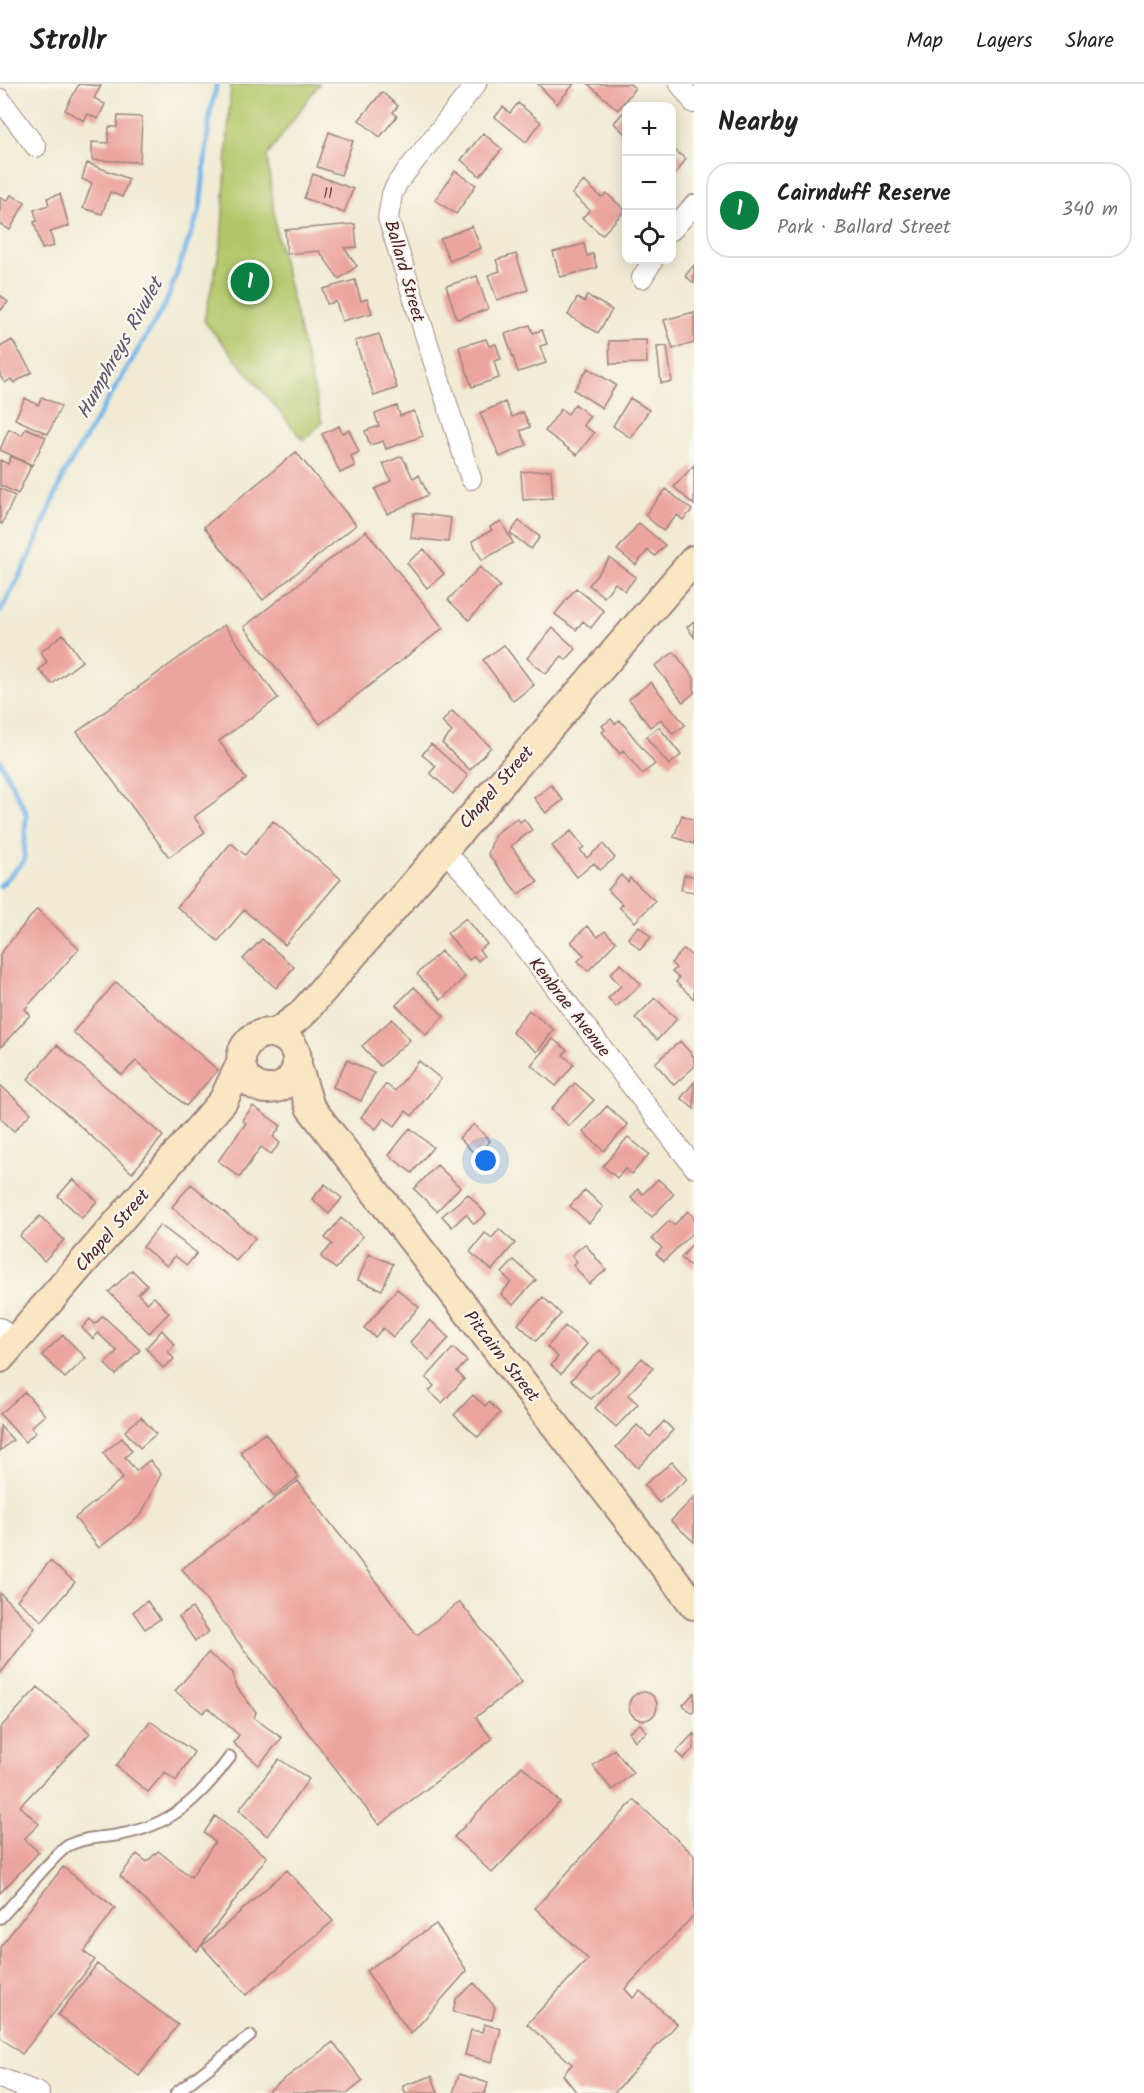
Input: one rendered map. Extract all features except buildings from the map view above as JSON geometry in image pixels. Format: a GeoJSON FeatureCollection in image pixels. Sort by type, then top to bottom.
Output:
{"type":"FeatureCollection","features":[{"type":"Feature","properties":{"kind":"street","name":"Ballard Street"},"geometry":{"type":"LineString","coordinates":[[471,479],[388,218],[392,194],[398,182],[476,84]]}},
{"type":"Feature","properties":{"kind":"street"},"geometry":{"type":"LineString","coordinates":[[680,84],[694,103]]}},
{"type":"Feature","properties":{"kind":"street"},"geometry":{"type":"LineString","coordinates":[[0,99],[36,147]]}},
{"type":"Feature","properties":{"kind":"street"},"geometry":{"type":"LineString","coordinates":[[676,225],[694,205]]}},
{"type":"Feature","properties":{"kind":"street"},"geometry":{"type":"LineString","coordinates":[[642,278],[651,264]]}},
{"type":"Feature","properties":{"kind":"street","name":"Chapel Street"},"geometry":{"type":"LineString","coordinates":[[289,1050],[301,1015],[442,849],[694,560]]}},
{"type":"Feature","properties":{"kind":"street","name":"Kenbrae Avenue"},"geometry":{"type":"LineString","coordinates":[[442,849],[477,886],[694,1167]]}},
{"type":"Feature","properties":{"kind":"street"},"geometry":{"type":"LineString","coordinates":[[224,1101],[267,1088],[288,1081],[289,1050],[266,1033],[251,1040],[242,1054],[241,1063],[248,1079],[267,1088]]}},
{"type":"Feature","properties":{"kind":"street","name":"Pitcairn Street"},"geometry":{"type":"LineString","coordinates":[[289,1050],[310,1107],[694,1605]]}},
{"type":"Feature","properties":{"kind":"street","name":"Chapel Street"},"geometry":{"type":"LineString","coordinates":[[5,1342],[224,1101],[241,1063]]}},
{"type":"Feature","properties":{"kind":"street","name":"Pitcairn Street"},"geometry":{"type":"LineString","coordinates":[[267,1088],[310,1107]]}},
{"type":"Feature","properties":{"kind":"street"},"geometry":{"type":"LineString","coordinates":[[0,2078],[39,2093]]}},
{"type":"Feature","properties":{"kind":"lane"},"geometry":{"type":"LineString","coordinates":[[0,1918],[67,1846],[93,1837],[137,1831],[185,1809],[206,1790],[230,1756]]}},
{"type":"Feature","properties":{"kind":"lane"},"geometry":{"type":"LineString","coordinates":[[176,2093],[250,2036]]}},
{"type":"Feature","properties":{"kind":"green space"},"geometry":{"type":"Polygon","coordinates":[[[231,84],[319,84],[267,156],[277,236],[322,423],[303,440],[204,321],[221,244],[231,84]]]}},
{"type":"Feature","properties":{"kind":"waterway","name":"Humphreys Rivulet"},"geometry":{"type":"LineString","coordinates":[[0,612],[28,560],[65,472],[166,303],[200,209],[210,113],[217,84]]}},
{"type":"Feature","properties":{"kind":"waterway","name":"Humphreys Rivulet"},"geometry":{"type":"LineString","coordinates":[[0,761],[26,812],[24,861],[0,886]]}},
{"type":"Feature","properties":{"kind":"place","name":"Cairnduff Reserve"},"geometry":{"type":"Point","coordinates":[250,282]}}]}
